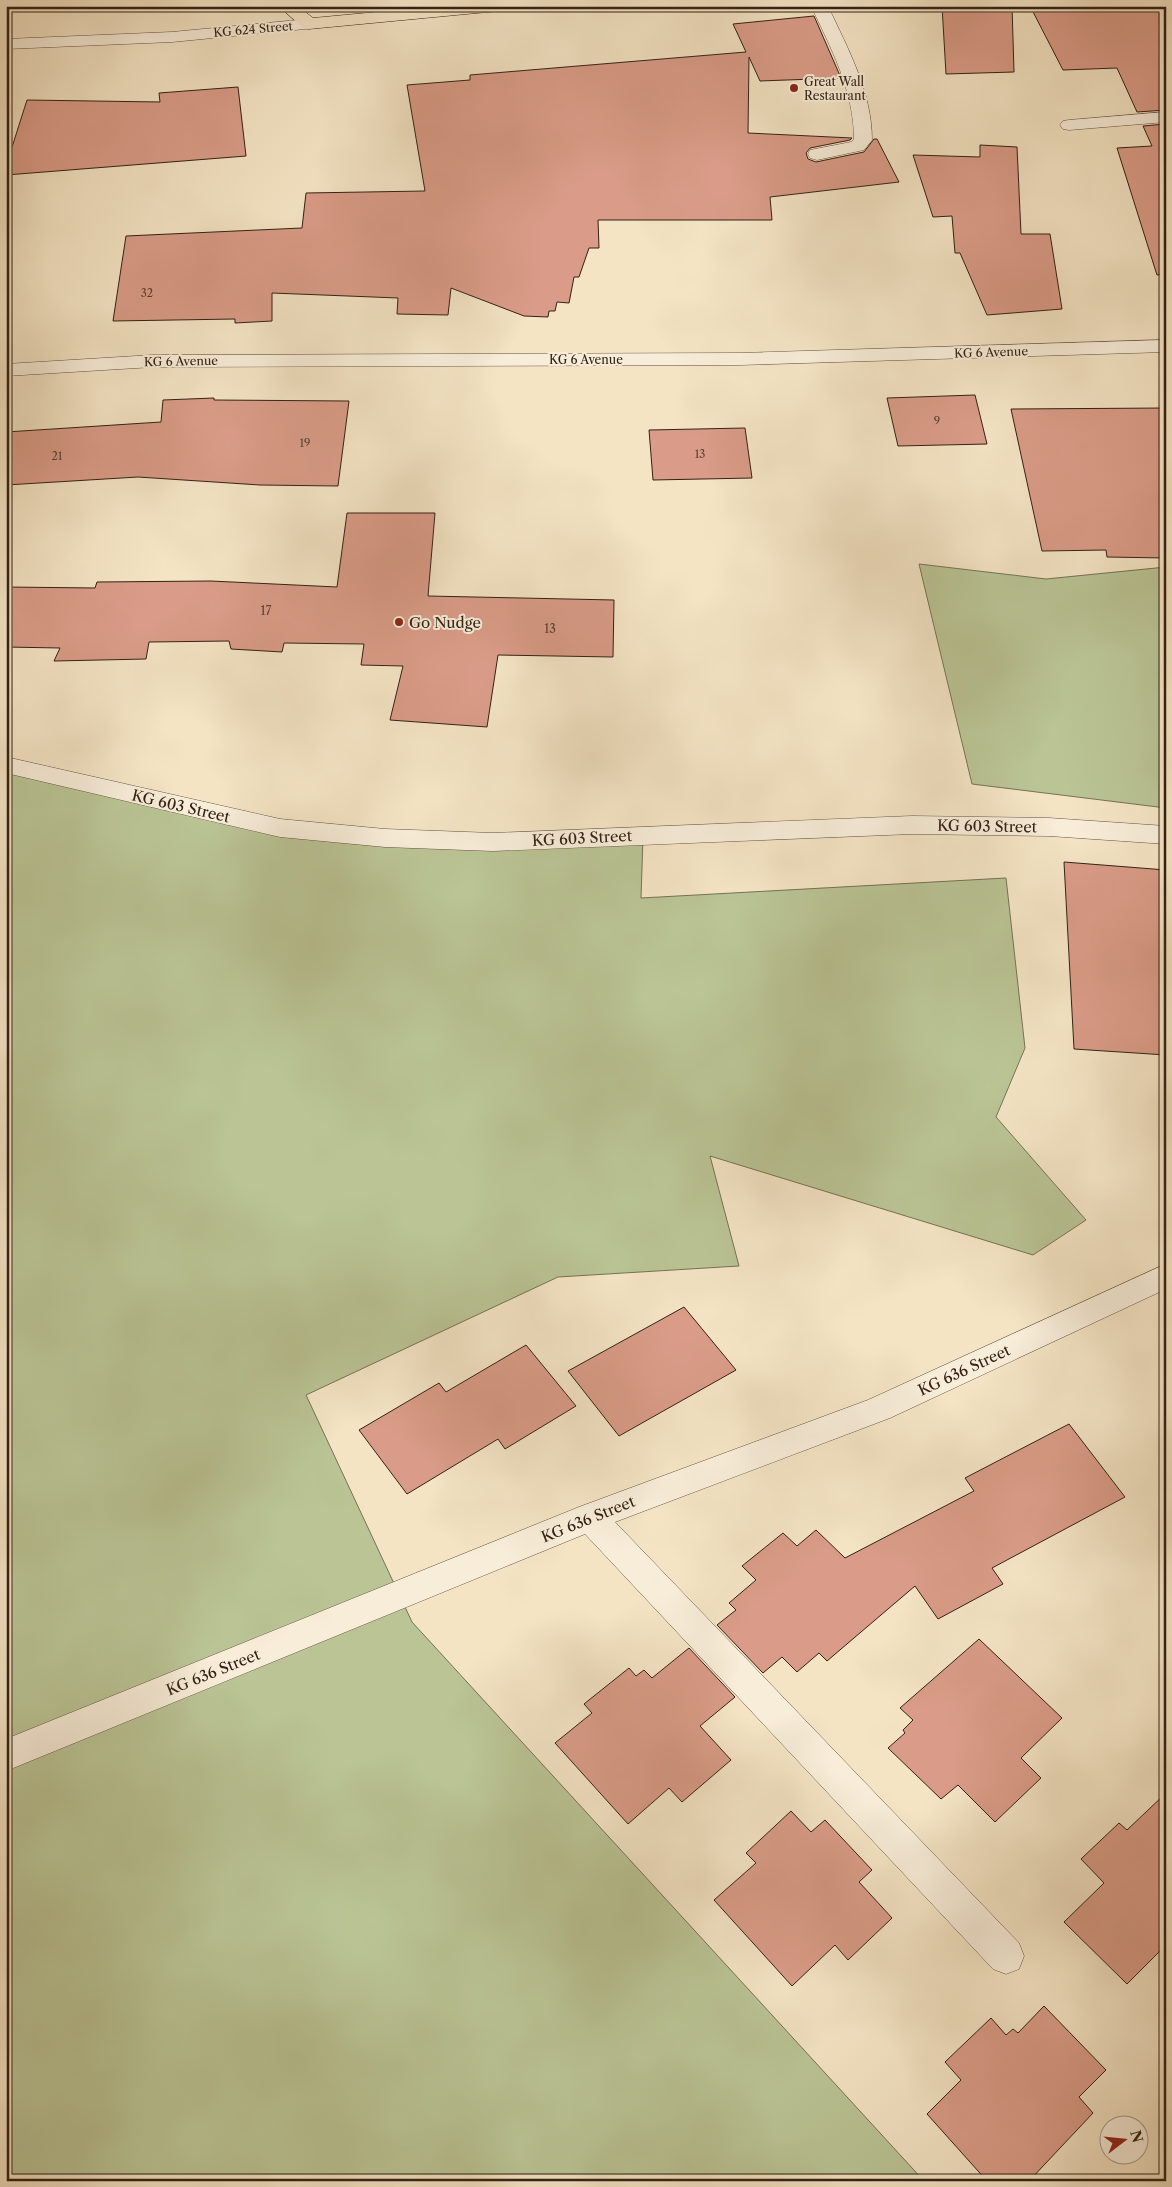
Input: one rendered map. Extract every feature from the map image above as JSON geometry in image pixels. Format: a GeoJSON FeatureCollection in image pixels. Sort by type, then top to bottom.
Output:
{"type":"FeatureCollection","features":[{"type":"Feature","properties":{"kind":"main road"},"geometry":{"type":"LineString","coordinates":[[287,6],[309,24]]}},
{"type":"Feature","properties":{"kind":"main road","name":"KG 624 Street"},"geometry":{"type":"LineString","coordinates":[[309,24],[498,6]]}},
{"type":"Feature","properties":{"kind":"street"},"geometry":{"type":"LineString","coordinates":[[818,154],[857,146],[863,140],[865,124],[844,58],[819,6]]}},
{"type":"Feature","properties":{"kind":"street","name":"KG 624 Street"},"geometry":{"type":"LineString","coordinates":[[6,44],[154,38],[309,24]]}},
{"type":"Feature","properties":{"kind":"street"},"geometry":{"type":"LineString","coordinates":[[1069,124],[1166,117]]}},
{"type":"Feature","properties":{"kind":"street","name":"KG 6 Avenue"},"geometry":{"type":"LineString","coordinates":[[6,370],[153,361],[740,359],[1166,346]]}},
{"type":"Feature","properties":{"kind":"street","name":"KG 603 Street"},"geometry":{"type":"LineString","coordinates":[[12,770],[280,828],[385,838],[493,842],[912,825],[1049,827],[1166,835]]}},
{"type":"Feature","properties":{"kind":"street","name":"KG 636 Street"},"geometry":{"type":"LineString","coordinates":[[6,1755],[590,1517],[879,1409],[1166,1276]]}},
{"type":"Feature","properties":{"kind":"street"},"geometry":{"type":"LineString","coordinates":[[590,1517],[1006,1956]]}},
{"type":"Feature","properties":{"kind":"green space"},"geometry":{"type":"Polygon","coordinates":[[[919,564],[1046,579],[1166,567],[1166,808],[972,784],[919,564]]]}},
{"type":"Feature","properties":{"kind":"green space"},"geometry":{"type":"Polygon","coordinates":[[[25,770],[280,828],[385,838],[643,836],[641,898],[1006,878],[1025,1048],[996,1117],[1086,1220],[1033,1255],[710,1156],[739,1266],[558,1277],[306,1395],[412,1622],[924,2181],[6,2181],[6,774],[25,770]]]}},
{"type":"Feature","properties":{"kind":"building"},"geometry":{"type":"Polygon","coordinates":[[[942,6],[1012,6],[1014,72],[946,74],[942,6]]]}},
{"type":"Feature","properties":{"kind":"building"},"geometry":{"type":"Polygon","coordinates":[[[1030,6],[1166,6],[1166,110],[1137,112],[1117,68],[1063,70],[1030,6]]]}},
{"type":"Feature","properties":{"kind":"building"},"geometry":{"type":"Polygon","coordinates":[[[814,16],[841,78],[760,81],[749,57],[748,133],[852,138],[810,148],[806,153],[808,159],[816,162],[864,152],[874,139],[877,139],[899,182],[770,197],[772,220],[598,220],[599,248],[589,248],[579,277],[574,277],[569,303],[557,302],[555,311],[549,311],[548,317],[524,316],[451,288],[448,315],[397,314],[398,298],[272,293],[272,321],[235,323],[235,319],[113,321],[126,236],[302,228],[306,193],[425,191],[407,85],[470,80],[470,75],[746,52],[733,24],[814,16]]]}},
{"type":"Feature","properties":{"kind":"building"},"geometry":{"type":"Polygon","coordinates":[[[238,87],[246,156],[6,175],[6,166],[27,100],[160,102],[159,93],[238,87]]]}},
{"type":"Feature","properties":{"kind":"building"},"geometry":{"type":"Polygon","coordinates":[[[1166,124],[1166,274],[1157,275],[1117,148],[1152,146],[1143,126],[1166,124]]]}},
{"type":"Feature","properties":{"kind":"building"},"geometry":{"type":"Polygon","coordinates":[[[980,145],[1017,147],[1021,234],[1050,234],[1062,309],[987,315],[960,253],[955,253],[952,216],[933,217],[913,155],[980,157],[980,145]]]}},
{"type":"Feature","properties":{"kind":"building"},"geometry":{"type":"Polygon","coordinates":[[[975,395],[987,444],[898,446],[887,398],[975,395]]]}},
{"type":"Feature","properties":{"kind":"building"},"geometry":{"type":"Polygon","coordinates":[[[214,398],[214,400],[349,401],[338,486],[260,485],[138,477],[6,485],[6,432],[161,422],[163,400],[214,398]]]}},
{"type":"Feature","properties":{"kind":"building"},"geometry":{"type":"Polygon","coordinates":[[[1166,408],[1166,558],[1107,557],[1106,550],[1042,551],[1011,409],[1166,408]]]}},
{"type":"Feature","properties":{"kind":"building"},"geometry":{"type":"Polygon","coordinates":[[[745,428],[752,478],[653,480],[649,430],[745,428]]]}},
{"type":"Feature","properties":{"kind":"building"},"geometry":{"type":"Polygon","coordinates":[[[347,513],[435,513],[428,596],[614,600],[613,657],[498,655],[487,727],[390,720],[403,666],[361,665],[364,644],[284,643],[282,652],[231,649],[229,641],[149,642],[146,659],[54,661],[60,648],[6,647],[6,587],[95,588],[97,582],[211,581],[337,587],[347,513]]]}},
{"type":"Feature","properties":{"kind":"building"},"geometry":{"type":"Polygon","coordinates":[[[1064,862],[1166,870],[1166,1055],[1074,1049],[1064,862]]]}},
{"type":"Feature","properties":{"kind":"building"},"geometry":{"type":"Polygon","coordinates":[[[684,1307],[736,1370],[619,1436],[568,1371],[684,1307]]]}},
{"type":"Feature","properties":{"kind":"building"},"geometry":{"type":"Polygon","coordinates":[[[526,1345],[576,1406],[505,1449],[498,1439],[407,1494],[359,1430],[439,1383],[446,1392],[526,1345]]]}},
{"type":"Feature","properties":{"kind":"building"},"geometry":{"type":"Polygon","coordinates":[[[1069,1424],[1125,1497],[992,1568],[1003,1584],[938,1619],[915,1586],[827,1661],[819,1653],[797,1672],[782,1657],[763,1673],[717,1625],[736,1610],[729,1603],[756,1580],[742,1566],[783,1533],[797,1546],[816,1530],[845,1558],[974,1491],[965,1478],[1069,1424]]]}},
{"type":"Feature","properties":{"kind":"building"},"geometry":{"type":"Polygon","coordinates":[[[979,1639],[1062,1718],[1021,1758],[1041,1778],[995,1822],[958,1785],[941,1799],[888,1748],[905,1733],[903,1730],[913,1720],[900,1708],[979,1639]]]}},
{"type":"Feature","properties":{"kind":"building"},"geometry":{"type":"Polygon","coordinates":[[[689,1648],[735,1697],[700,1726],[731,1760],[682,1802],[669,1788],[628,1824],[555,1743],[592,1713],[584,1704],[629,1668],[636,1676],[644,1670],[652,1678],[689,1648]]]}},
{"type":"Feature","properties":{"kind":"building"},"geometry":{"type":"Polygon","coordinates":[[[1166,1793],[1166,1945],[1127,1984],[1064,1922],[1104,1883],[1081,1859],[1119,1823],[1127,1830],[1166,1793]]]}},
{"type":"Feature","properties":{"kind":"building"},"geometry":{"type":"Polygon","coordinates":[[[791,1811],[811,1832],[825,1820],[872,1870],[859,1882],[892,1918],[848,1960],[835,1945],[792,1986],[714,1900],[756,1863],[746,1853],[791,1811]]]}},
{"type":"Feature","properties":{"kind":"building"},"geometry":{"type":"Polygon","coordinates":[[[1044,2006],[1106,2070],[1079,2097],[1093,2113],[1029,2181],[987,2181],[927,2114],[961,2080],[945,2062],[991,2018],[1006,2035],[1013,2029],[1018,2033],[1044,2006]]]}},
{"type":"Feature","properties":{"kind":"place","name":"Great Wall Restaurant"},"geometry":{"type":"Point","coordinates":[794,88]}},
{"type":"Feature","properties":{"kind":"place","name":"Go Nudge"},"geometry":{"type":"Point","coordinates":[399,622]}}]}
